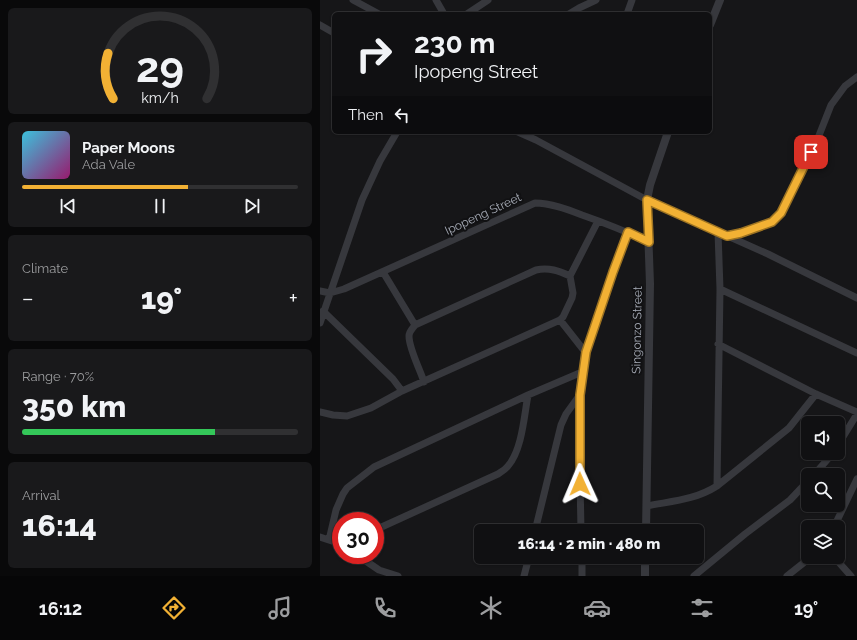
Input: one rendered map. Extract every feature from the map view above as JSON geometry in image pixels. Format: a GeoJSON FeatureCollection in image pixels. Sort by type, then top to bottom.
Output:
{"type":"FeatureCollection","features":[{"type":"Feature","properties":{"kind":"street"},"geometry":{"type":"LineString","coordinates":[[353,0],[375,12]]}},
{"type":"Feature","properties":{"kind":"street"},"geometry":{"type":"LineString","coordinates":[[436,0],[443,12]]}},
{"type":"Feature","properties":{"kind":"street"},"geometry":{"type":"LineString","coordinates":[[470,12],[488,0]]}},
{"type":"Feature","properties":{"kind":"street"},"geometry":{"type":"LineString","coordinates":[[572,12],[596,0]]}},
{"type":"Feature","properties":{"kind":"street"},"geometry":{"type":"LineString","coordinates":[[628,12],[632,0]]}},
{"type":"Feature","properties":{"kind":"street"},"geometry":{"type":"LineString","coordinates":[[712,20],[720,0]]}},
{"type":"Feature","properties":{"kind":"street"},"geometry":{"type":"LineString","coordinates":[[320,25],[332,32]]}},
{"type":"Feature","properties":{"kind":"street"},"geometry":{"type":"LineString","coordinates":[[727,236],[741,233],[772,222],[781,213],[818,138],[831,105],[844,86],[857,77]]}},
{"type":"Feature","properties":{"kind":"street"},"geometry":{"type":"LineString","coordinates":[[320,323],[362,200],[380,161],[396,134]]}},
{"type":"Feature","properties":{"kind":"street"},"geometry":{"type":"LineString","coordinates":[[522,134],[550,147],[647,200],[828,283],[857,298]]}},
{"type":"Feature","properties":{"kind":"street","name":"Singonzo Street"},"geometry":{"type":"LineString","coordinates":[[646,524],[650,299],[647,200],[650,185],[667,134]]}},
{"type":"Feature","properties":{"kind":"street","name":"Ipopeng Street"},"geometry":{"type":"LineString","coordinates":[[330,293],[337,292],[383,272],[534,203],[555,206],[628,232],[649,242]]}},
{"type":"Feature","properties":{"kind":"street"},"geometry":{"type":"LineString","coordinates":[[320,412],[341,416],[355,414],[371,408],[402,392],[560,320],[572,298],[573,293],[570,276],[598,221]]}},
{"type":"Feature","properties":{"kind":"street"},"geometry":{"type":"LineString","coordinates":[[581,524],[580,395],[582,372],[586,352],[628,232]]}},
{"type":"Feature","properties":{"kind":"street"},"geometry":{"type":"LineString","coordinates":[[717,486],[720,290],[718,232]]}},
{"type":"Feature","properties":{"kind":"street"},"geometry":{"type":"LineString","coordinates":[[424,382],[409,336],[412,328],[416,325],[536,270],[543,268],[551,269],[570,276]]}},
{"type":"Feature","properties":{"kind":"street"},"geometry":{"type":"LineString","coordinates":[[383,272],[416,325]]}},
{"type":"Feature","properties":{"kind":"street"},"geometry":{"type":"LineString","coordinates":[[720,290],[857,353]]}},
{"type":"Feature","properties":{"kind":"street"},"geometry":{"type":"LineString","coordinates":[[320,291],[330,293]]}},
{"type":"Feature","properties":{"kind":"street"},"geometry":{"type":"LineString","coordinates":[[323,311],[393,379],[402,392]]}},
{"type":"Feature","properties":{"kind":"street"},"geometry":{"type":"LineString","coordinates":[[560,320],[586,352]]}},
{"type":"Feature","properties":{"kind":"street"},"geometry":{"type":"LineString","coordinates":[[718,344],[816,394],[857,413],[845,433]]}},
{"type":"Feature","properties":{"kind":"street"},"geometry":{"type":"LineString","coordinates":[[329,540],[336,510],[343,494],[347,488],[374,467],[528,395],[582,372]]}},
{"type":"Feature","properties":{"kind":"street"},"geometry":{"type":"LineString","coordinates":[[647,506],[695,497],[706,493],[717,486],[790,428],[816,394]]}},
{"type":"Feature","properties":{"kind":"street"},"geometry":{"type":"LineString","coordinates":[[384,526],[424,506],[498,474],[507,468],[516,453],[519,443],[528,395]]}},
{"type":"Feature","properties":{"kind":"street"},"geometry":{"type":"LineString","coordinates":[[537,524],[561,425],[566,414],[580,395]]}},
{"type":"Feature","properties":{"kind":"street"},"geometry":{"type":"LineString","coordinates":[[820,468],[827,460]]}},
{"type":"Feature","properties":{"kind":"street"},"geometry":{"type":"LineString","coordinates":[[837,520],[857,479]]}},
{"type":"Feature","properties":{"kind":"street"},"geometry":{"type":"LineString","coordinates":[[694,576],[745,534],[790,500],[801,488]]}},
{"type":"Feature","properties":{"kind":"street"},"geometry":{"type":"LineString","coordinates":[[320,537],[332,541]]}},
{"type":"Feature","properties":{"kind":"street"},"geometry":{"type":"LineString","coordinates":[[370,564],[379,570],[398,576]]}},
{"type":"Feature","properties":{"kind":"street"},"geometry":{"type":"LineString","coordinates":[[524,576],[527,564]]}},
{"type":"Feature","properties":{"kind":"street"},"geometry":{"type":"LineString","coordinates":[[582,564],[582,576]]}},
{"type":"Feature","properties":{"kind":"street"},"geometry":{"type":"LineString","coordinates":[[645,564],[645,576]]}},
{"type":"Feature","properties":{"kind":"street"},"geometry":{"type":"LineString","coordinates":[[788,576],[803,564]]}},
{"type":"Feature","properties":{"kind":"street"},"geometry":{"type":"LineString","coordinates":[[840,564],[851,576]]}},
{"type":"Feature","properties":{"kind":"route"},"geometry":{"type":"LineString","coordinates":[[580,484],[580,383],[586,352],[628,232],[649,242],[647,200],[727,236],[741,233],[772,222],[777,218],[781,213],[811,152]]}}]}
